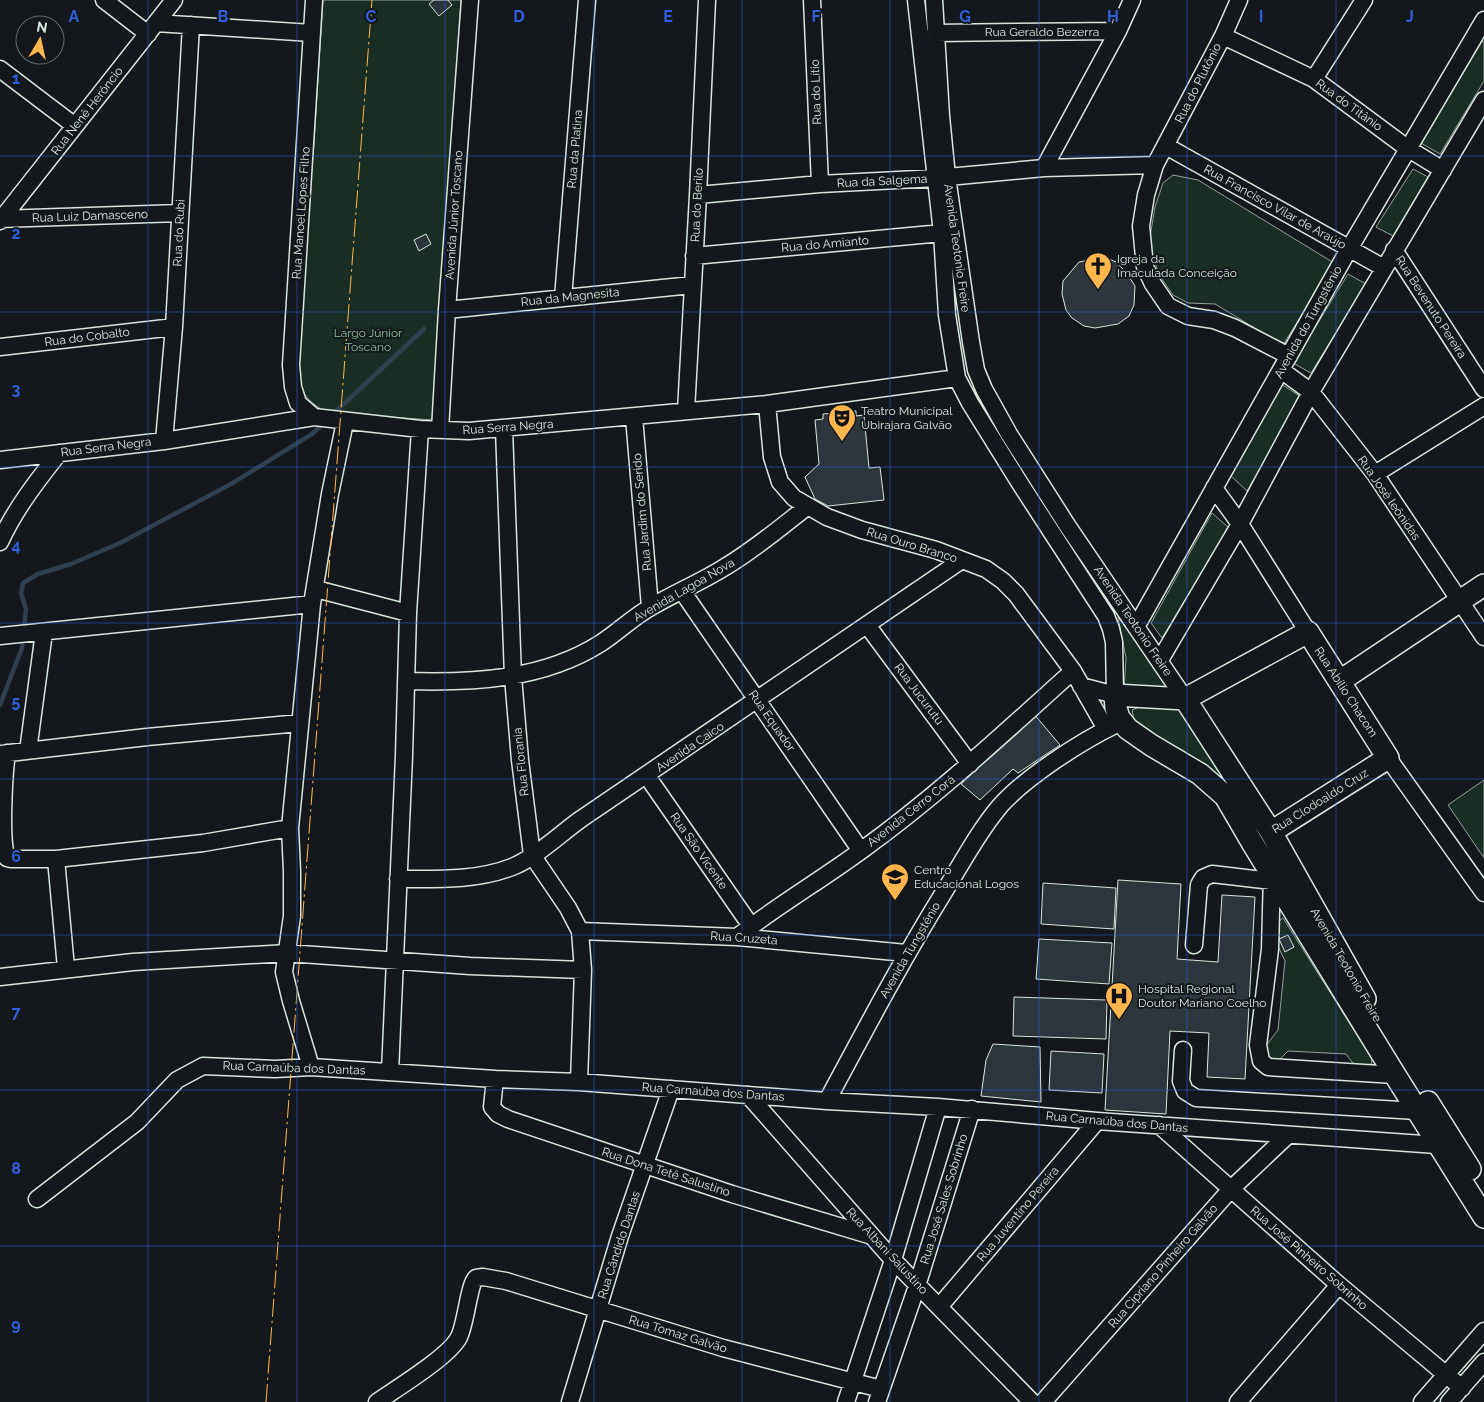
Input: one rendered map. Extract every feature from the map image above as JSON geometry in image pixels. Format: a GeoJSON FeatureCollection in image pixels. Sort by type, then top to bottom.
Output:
{"type":"FeatureCollection","features":[{"type":"Feature","properties":{"kind":"main road"},"geometry":{"type":"LineString","coordinates":[[1340,680],[1484,585]]}},
{"type":"Feature","properties":{"kind":"main road"},"geometry":{"type":"LineString","coordinates":[[1115,695],[1185,699],[1308,632]]}},
{"type":"Feature","properties":{"kind":"main road","name":"Rua Abílio Chacom"},"geometry":{"type":"LineString","coordinates":[[1308,632],[1388,758]]}},
{"type":"Feature","properties":{"kind":"main road","name":"Avenida Teotonio Freire"},"geometry":{"type":"LineString","coordinates":[[1115,695],[1116,708],[1113,725],[1200,774],[1226,796],[1272,878],[1484,1217]]}},
{"type":"Feature","properties":{"kind":"main road","name":"Avenida Teotonio Freire"},"geometry":{"type":"LineString","coordinates":[[1185,699],[1271,832],[1404,1066],[1478,1168],[1484,1190]]}},
{"type":"Feature","properties":{"kind":"main road","name":"Rua Clodoaldo Cruz"},"geometry":{"type":"LineString","coordinates":[[1271,832],[1388,758]]}},
{"type":"Feature","properties":{"kind":"street"},"geometry":{"type":"LineString","coordinates":[[104,0],[152,28],[191,25],[312,33]]}},
{"type":"Feature","properties":{"kind":"street","name":"Rua Nenê Herôncio"},"geometry":{"type":"LineString","coordinates":[[0,220],[174,0]]}},
{"type":"Feature","properties":{"kind":"street","name":"Rua Manoel Lopes Filho"},"geometry":{"type":"LineString","coordinates":[[314,0],[291,365],[293,387],[298,403],[314,417]]}},
{"type":"Feature","properties":{"kind":"street","name":"Avenida Júnior Toscano"},"geometry":{"type":"LineString","coordinates":[[440,430],[470,0]]}},
{"type":"Feature","properties":{"kind":"street","name":"Rua da Platina"},"geometry":{"type":"LineString","coordinates":[[563,298],[588,0]]}},
{"type":"Feature","properties":{"kind":"street","name":"Rua do Berilo"},"geometry":{"type":"LineString","coordinates":[[686,411],[707,0]]}},
{"type":"Feature","properties":{"kind":"street","name":"Rua do Lítio"},"geometry":{"type":"LineString","coordinates":[[812,0],[820,184]]}},
{"type":"Feature","properties":{"kind":"street","name":"Avenida Teotonio Freire"},"geometry":{"type":"LineString","coordinates":[[916,0],[949,233],[976,370],[984,389],[1009,434],[1185,699]]}},
{"type":"Feature","properties":{"kind":"street","name":"Avenida Teotonio Freire"},"geometry":{"type":"LineString","coordinates":[[934,0],[941,116],[942,178]]}},
{"type":"Feature","properties":{"kind":"street"},"geometry":{"type":"LineString","coordinates":[[1044,168],[1118,31],[1132,0]]}},
{"type":"Feature","properties":{"kind":"street","name":"Rua do Plutônio"},"geometry":{"type":"LineString","coordinates":[[1155,165],[1240,0]]}},
{"type":"Feature","properties":{"kind":"street"},"geometry":{"type":"LineString","coordinates":[[1314,79],[1364,0]]}},
{"type":"Feature","properties":{"kind":"street","name":"Avenida do Tungstênio"},"geometry":{"type":"LineString","coordinates":[[1136,627],[1349,249],[1484,20]]}},
{"type":"Feature","properties":{"kind":"street","name":"Rua do Rubi"},"geometry":{"type":"LineString","coordinates":[[164,440],[174,327],[191,25]]}},
{"type":"Feature","properties":{"kind":"street","name":"Rua Geraldo Bezerra"},"geometry":{"type":"LineString","coordinates":[[935,33],[1118,31]]}},
{"type":"Feature","properties":{"kind":"street","name":"Rua do Titânio"},"geometry":{"type":"LineString","coordinates":[[1223,36],[1314,79],[1407,148],[1443,170]]}},
{"type":"Feature","properties":{"kind":"street"},"geometry":{"type":"LineString","coordinates":[[0,69],[75,126]]}},
{"type":"Feature","properties":{"kind":"street"},"geometry":{"type":"LineString","coordinates":[[1160,660],[1240,524],[1311,392],[1484,100]]}},
{"type":"Feature","properties":{"kind":"street","name":"Rua Francisco Vilar de Araújo"},"geometry":{"type":"LineString","coordinates":[[1166,146],[1384,268]]}},
{"type":"Feature","properties":{"kind":"street"},"geometry":{"type":"LineString","coordinates":[[1155,165],[1146,195],[1141,226],[1145,267],[1153,284],[1168,306],[1188,316],[1214,320],[1235,328],[1285,363]]}},
{"type":"Feature","properties":{"kind":"street","name":"Rua da Salgema"},"geometry":{"type":"LineString","coordinates":[[698,195],[820,184],[942,178],[1044,168],[1155,165]]}},
{"type":"Feature","properties":{"kind":"street","name":"Rua Luiz Damasceno"},"geometry":{"type":"LineString","coordinates":[[0,220],[180,213]]}},
{"type":"Feature","properties":{"kind":"street","name":"Avenida Teotonio Freire"},"geometry":{"type":"LineString","coordinates":[[949,233],[947,315],[957,378],[970,403],[1097,601],[1112,629],[1116,655],[1115,695]]}},
{"type":"Feature","properties":{"kind":"street","name":"Rua do Amianto"},"geometry":{"type":"LineString","coordinates":[[694,256],[949,233]]}},
{"type":"Feature","properties":{"kind":"street","name":"Rua Bevenuto Pereira"},"geometry":{"type":"LineString","coordinates":[[1394,250],[1484,390]]}},
{"type":"Feature","properties":{"kind":"street","name":"Rua da Magnesita"},"geometry":{"type":"LineString","coordinates":[[447,310],[692,285]]}},
{"type":"Feature","properties":{"kind":"street","name":"Rua do Cobalto"},"geometry":{"type":"LineString","coordinates":[[0,347],[174,327]]}},
{"type":"Feature","properties":{"kind":"street","name":"Rua José leônidas"},"geometry":{"type":"LineString","coordinates":[[1285,363],[1311,392],[1375,474],[1484,638]]}},
{"type":"Feature","properties":{"kind":"street","name":"Rua Serra Negra"},"geometry":{"type":"LineString","coordinates":[[0,460],[164,440],[314,417],[345,422],[469,432],[767,404],[957,378]]}},
{"type":"Feature","properties":{"kind":"street","name":"Rua Ouro Branco"},"geometry":{"type":"LineString","coordinates":[[767,404],[772,457],[780,482],[794,498],[827,516],[862,530],[936,550],[986,569],[1003,581],[1016,594],[1082,686],[1113,725]]}},
{"type":"Feature","properties":{"kind":"street"},"geometry":{"type":"LineString","coordinates":[[1375,474],[1484,406]]}},
{"type":"Feature","properties":{"kind":"street","name":"Rua Jardim do Serido"},"geometry":{"type":"LineString","coordinates":[[634,417],[650,607]]}},
{"type":"Feature","properties":{"kind":"street"},"geometry":{"type":"LineString","coordinates":[[311,1067],[284,972],[292,916],[290,828],[314,597],[330,494],[345,422]]}},
{"type":"Feature","properties":{"kind":"street"},"geometry":{"type":"LineString","coordinates":[[390,1072],[408,613],[420,429]]}},
{"type":"Feature","properties":{"kind":"street","name":"Rua Florania"},"geometry":{"type":"LineString","coordinates":[[504,429],[513,677],[520,760],[532,855],[568,908],[580,931],[583,970],[579,1082]]}},
{"type":"Feature","properties":{"kind":"street"},"geometry":{"type":"LineString","coordinates":[[0,542],[10,520],[59,453]]}},
{"type":"Feature","properties":{"kind":"street","name":"Rua Abílio Chacom"},"geometry":{"type":"LineString","coordinates":[[1214,488],[1240,524],[1308,632]]}},
{"type":"Feature","properties":{"kind":"street","name":"Avenida Lagoa Nova"},"geometry":{"type":"LineString","coordinates":[[406,681],[454,682],[513,677],[584,652],[601,643],[650,607],[726,567],[765,540],[808,506]]}},
{"type":"Feature","properties":{"kind":"street"},"geometry":{"type":"LineString","coordinates":[[1046,523],[1061,514]]}},
{"type":"Feature","properties":{"kind":"street","name":"Avenida Caico"},"geometry":{"type":"LineString","coordinates":[[398,879],[459,878],[487,874],[513,866],[532,855],[581,819],[647,776],[962,560]]}},
{"type":"Feature","properties":{"kind":"street","name":"Rua Equador"},"geometry":{"type":"LineString","coordinates":[[682,591],[861,851]]}},
{"type":"Feature","properties":{"kind":"street"},"geometry":{"type":"LineString","coordinates":[[0,636],[314,597],[408,613]]}},
{"type":"Feature","properties":{"kind":"street","name":"Rua Jucurutu"},"geometry":{"type":"LineString","coordinates":[[867,625],[970,764]]}},
{"type":"Feature","properties":{"kind":"street"},"geometry":{"type":"LineString","coordinates":[[28,750],[44,632]]}},
{"type":"Feature","properties":{"kind":"street","name":"Avenida Cerro Corá"},"geometry":{"type":"LineString","coordinates":[[737,937],[750,926],[861,851],[970,764],[1073,671]]}},
{"type":"Feature","properties":{"kind":"street"},"geometry":{"type":"LineString","coordinates":[[1082,686],[1115,695]]}},
{"type":"Feature","properties":{"kind":"street"},"geometry":{"type":"LineString","coordinates":[[290,828],[203,843],[56,859],[7,858],[4,853],[3,753],[300,723]]}},
{"type":"Feature","properties":{"kind":"street","name":"Avenida Tungstênio"},"geometry":{"type":"LineString","coordinates":[[827,1100],[906,953],[983,828],[1020,787],[1062,756],[1113,725]]}},
{"type":"Feature","properties":{"kind":"street","name":"Rua Abílio Chacom"},"geometry":{"type":"LineString","coordinates":[[1388,758],[1484,893]]}},
{"type":"Feature","properties":{"kind":"street","name":"Rua São Vicente"},"geometry":{"type":"LineString","coordinates":[[647,776],[750,926]]}},
{"type":"Feature","properties":{"kind":"street","name":"Rua Clodoaldo Cruz"},"geometry":{"type":"LineString","coordinates":[[1253,844],[1271,832]]}},
{"type":"Feature","properties":{"kind":"street"},"geometry":{"type":"LineString","coordinates":[[56,859],[59,909],[66,968]]}},
{"type":"Feature","properties":{"kind":"street"},"geometry":{"type":"LineString","coordinates":[[1194,945],[1199,885],[1204,878],[1212,874],[1272,878],[1270,949],[1258,1045],[1261,1061],[1268,1067],[1395,1076]]}},
{"type":"Feature","properties":{"kind":"street","name":"Rua Cruzeta"},"geometry":{"type":"LineString","coordinates":[[580,931],[737,937],[906,953]]}},
{"type":"Feature","properties":{"kind":"street"},"geometry":{"type":"LineString","coordinates":[[0,977],[66,968],[287,953],[470,966],[583,970]]}},
{"type":"Feature","properties":{"kind":"street"},"geometry":{"type":"LineString","coordinates":[[1183,1050],[1181,1081],[1185,1091],[1196,1098],[1417,1111]]}},
{"type":"Feature","properties":{"kind":"street","name":"Rua Carnaúba dos Dantas"},"geometry":{"type":"LineString","coordinates":[[37,1199],[137,1122],[177,1080],[203,1066],[275,1069],[311,1067],[495,1079],[579,1082],[748,1095],[938,1106],[1097,1121],[1437,1144]]}},
{"type":"Feature","properties":{"kind":"street","name":"Rua Dona Tetê Salustino"},"geometry":{"type":"LineString","coordinates":[[495,1079],[492,1107],[498,1114],[508,1120],[646,1164],[732,1194],[872,1236]]}},
{"type":"Feature","properties":{"kind":"street","name":"Rua Cândido Dantas"},"geometry":{"type":"LineString","coordinates":[[570,1402],[620,1236],[671,1089]]}},
{"type":"Feature","properties":{"kind":"street","name":"Rua Albani Salustino"},"geometry":{"type":"LineString","coordinates":[[748,1095],[917,1286],[1032,1402]]}},
{"type":"Feature","properties":{"kind":"street"},"geometry":{"type":"LineString","coordinates":[[846,1402],[893,1260],[938,1106]]}},
{"type":"Feature","properties":{"kind":"street","name":"Rua José Sales Sobrinho"},"geometry":{"type":"LineString","coordinates":[[879,1396],[917,1286],[972,1109]]}},
{"type":"Feature","properties":{"kind":"street","name":"Rua Juventino Pereira"},"geometry":{"type":"LineString","coordinates":[[939,1307],[1097,1121]]}},
{"type":"Feature","properties":{"kind":"street","name":"Rua José Pinheiro Sobrinho"},"geometry":{"type":"LineString","coordinates":[[1159,1125],[1339,1285],[1462,1388]]}},
{"type":"Feature","properties":{"kind":"street","name":"Rua Cipriano Pinheiro Galvão"},"geometry":{"type":"LineString","coordinates":[[1044,1402],[1231,1189],[1288,1135]]}},
{"type":"Feature","properties":{"kind":"street","name":"Rua Tomaz Galvão"},"geometry":{"type":"LineString","coordinates":[[378,1402],[424,1369],[453,1345],[464,1325],[471,1284],[476,1278],[483,1277],[506,1281],[722,1348],[853,1382],[879,1396]]}},
{"type":"Feature","properties":{"kind":"street"},"geometry":{"type":"LineString","coordinates":[[1238,1402],[1339,1285]]}},
{"type":"Feature","properties":{"kind":"street"},"geometry":{"type":"LineString","coordinates":[[1422,1402],[1484,1331]]}},
{"type":"Feature","properties":{"kind":"street"},"geometry":{"type":"LineString","coordinates":[[1449,1402],[1484,1362]]}},
{"type":"Feature","properties":{"kind":"green space","name":"Largo Júnior Toscano"},"geometry":{"type":"Polygon","coordinates":[[[323,0],[461,0],[433,420],[329,413],[311,402],[302,389],[300,382],[297,353],[314,143],[323,0]]]}},
{"type":"Feature","properties":{"kind":"green space"},"geometry":{"type":"Polygon","coordinates":[[[1482,41],[1484,42],[1484,81],[1440,154],[1421,143],[1482,41]]]}},
{"type":"Feature","properties":{"kind":"green space"},"geometry":{"type":"Polygon","coordinates":[[[1413,169],[1428,177],[1393,236],[1376,227],[1413,169]]]}},
{"type":"Feature","properties":{"kind":"green space"},"geometry":{"type":"Polygon","coordinates":[[[1173,175],[1198,180],[1334,263],[1283,345],[1215,304],[1188,303],[1173,295],[1159,275],[1149,243],[1155,207],[1163,183],[1173,175]]]}},
{"type":"Feature","properties":{"kind":"green space"},"geometry":{"type":"Polygon","coordinates":[[[1348,274],[1366,284],[1311,373],[1293,363],[1348,274]]]}},
{"type":"Feature","properties":{"kind":"green space"},"geometry":{"type":"Polygon","coordinates":[[[1281,384],[1301,397],[1247,491],[1231,476],[1281,384]]]}},
{"type":"Feature","properties":{"kind":"green space"},"geometry":{"type":"Polygon","coordinates":[[[1212,513],[1229,528],[1162,638],[1151,623],[1212,513]]]}},
{"type":"Feature","properties":{"kind":"green space"},"geometry":{"type":"Polygon","coordinates":[[[1118,617],[1172,692],[1124,691],[1126,658],[1118,617]]]}},
{"type":"Feature","properties":{"kind":"green space"},"geometry":{"type":"Polygon","coordinates":[[[1147,704],[1177,708],[1186,715],[1229,789],[1134,720],[1132,710],[1147,704]]]}},
{"type":"Feature","properties":{"kind":"green space"},"geometry":{"type":"Polygon","coordinates":[[[1484,780],[1484,858],[1448,805],[1484,780]]]}},
{"type":"Feature","properties":{"kind":"green space"},"geometry":{"type":"Polygon","coordinates":[[[1283,918],[1371,1057],[1372,1063],[1368,1066],[1355,1064],[1346,1054],[1288,1051],[1278,1061],[1267,1060],[1265,1047],[1278,1030],[1285,961],[1274,938],[1279,921],[1283,918]]]}},
{"type":"Feature","properties":{"kind":"building"},"geometry":{"type":"Polygon","coordinates":[[[434,0],[448,0],[452,5],[439,16],[429,4],[434,0]]]}},
{"type":"Feature","properties":{"kind":"building"},"geometry":{"type":"Polygon","coordinates":[[[426,234],[431,244],[419,251],[414,240],[426,234]]]}},
{"type":"Feature","properties":{"kind":"building","name":"Igreja da Imaculada Conceição"},"geometry":{"type":"Polygon","coordinates":[[[1104,257],[1116,262],[1126,272],[1135,286],[1134,305],[1129,316],[1118,324],[1095,328],[1084,326],[1072,318],[1066,310],[1062,294],[1063,281],[1079,262],[1104,257]]]}},
{"type":"Feature","properties":{"kind":"building","name":"Teatro Municipal Ubirajara Galvão"},"geometry":{"type":"Polygon","coordinates":[[[856,411],[856,416],[864,415],[869,468],[880,467],[884,500],[828,506],[815,499],[805,477],[819,464],[815,420],[823,419],[823,414],[856,411]]]}},
{"type":"Feature","properties":{"kind":"building"},"geometry":{"type":"Polygon","coordinates":[[[1034,714],[1060,745],[1018,773],[1013,769],[980,800],[961,784],[1034,714]]]}},
{"type":"Feature","properties":{"kind":"building"},"geometry":{"type":"Polygon","coordinates":[[[1118,880],[1181,884],[1177,959],[1218,962],[1222,895],[1255,897],[1245,1079],[1207,1077],[1209,1033],[1170,1031],[1166,1114],[1105,1110],[1118,880]]]}},
{"type":"Feature","properties":{"kind":"building"},"geometry":{"type":"Polygon","coordinates":[[[1043,883],[1116,888],[1114,929],[1041,924],[1043,883]]]}},
{"type":"Feature","properties":{"kind":"building"},"geometry":{"type":"Polygon","coordinates":[[[1288,935],[1294,947],[1285,952],[1279,939],[1288,935]]]}},
{"type":"Feature","properties":{"kind":"building"},"geometry":{"type":"Polygon","coordinates":[[[1039,939],[1112,943],[1109,984],[1036,979],[1039,939]]]}},
{"type":"Feature","properties":{"kind":"building"},"geometry":{"type":"Polygon","coordinates":[[[1014,997],[1107,1000],[1106,1039],[1013,1036],[1014,997]]]}},
{"type":"Feature","properties":{"kind":"building"},"geometry":{"type":"Polygon","coordinates":[[[993,1044],[1040,1047],[1041,1102],[981,1096],[986,1060],[993,1044]]]}},
{"type":"Feature","properties":{"kind":"building"},"geometry":{"type":"Polygon","coordinates":[[[1051,1051],[1104,1054],[1102,1093],[1049,1090],[1051,1051]]]}},
{"type":"Feature","properties":{"kind":"waterway"},"geometry":{"type":"LineString","coordinates":[[332,415],[424,329]]}},
{"type":"Feature","properties":{"kind":"waterway"},"geometry":{"type":"LineString","coordinates":[[0,705],[22,648],[26,609],[21,593],[23,583],[38,574],[71,564],[120,543],[231,484],[312,434],[325,422]]}},
{"type":"Feature","properties":{"kind":"power"},"geometry":{"type":"LineString","coordinates":[[266,1402],[372,0]]}},
{"type":"Feature","properties":{"kind":"place","name":"Igreja da Imaculada Conceição"},"geometry":{"type":"Point","coordinates":[1098,290]}},
{"type":"Feature","properties":{"kind":"place","name":"Teatro Municipal Ubirajara Galvão"},"geometry":{"type":"Point","coordinates":[842,442]}},
{"type":"Feature","properties":{"kind":"place","name":"Centro Educacional Logos"},"geometry":{"type":"Point","coordinates":[895,901]}},
{"type":"Feature","properties":{"kind":"place","name":"Hospital Regional Doutor Mariano Coelho"},"geometry":{"type":"Point","coordinates":[1119,1020]}}]}
